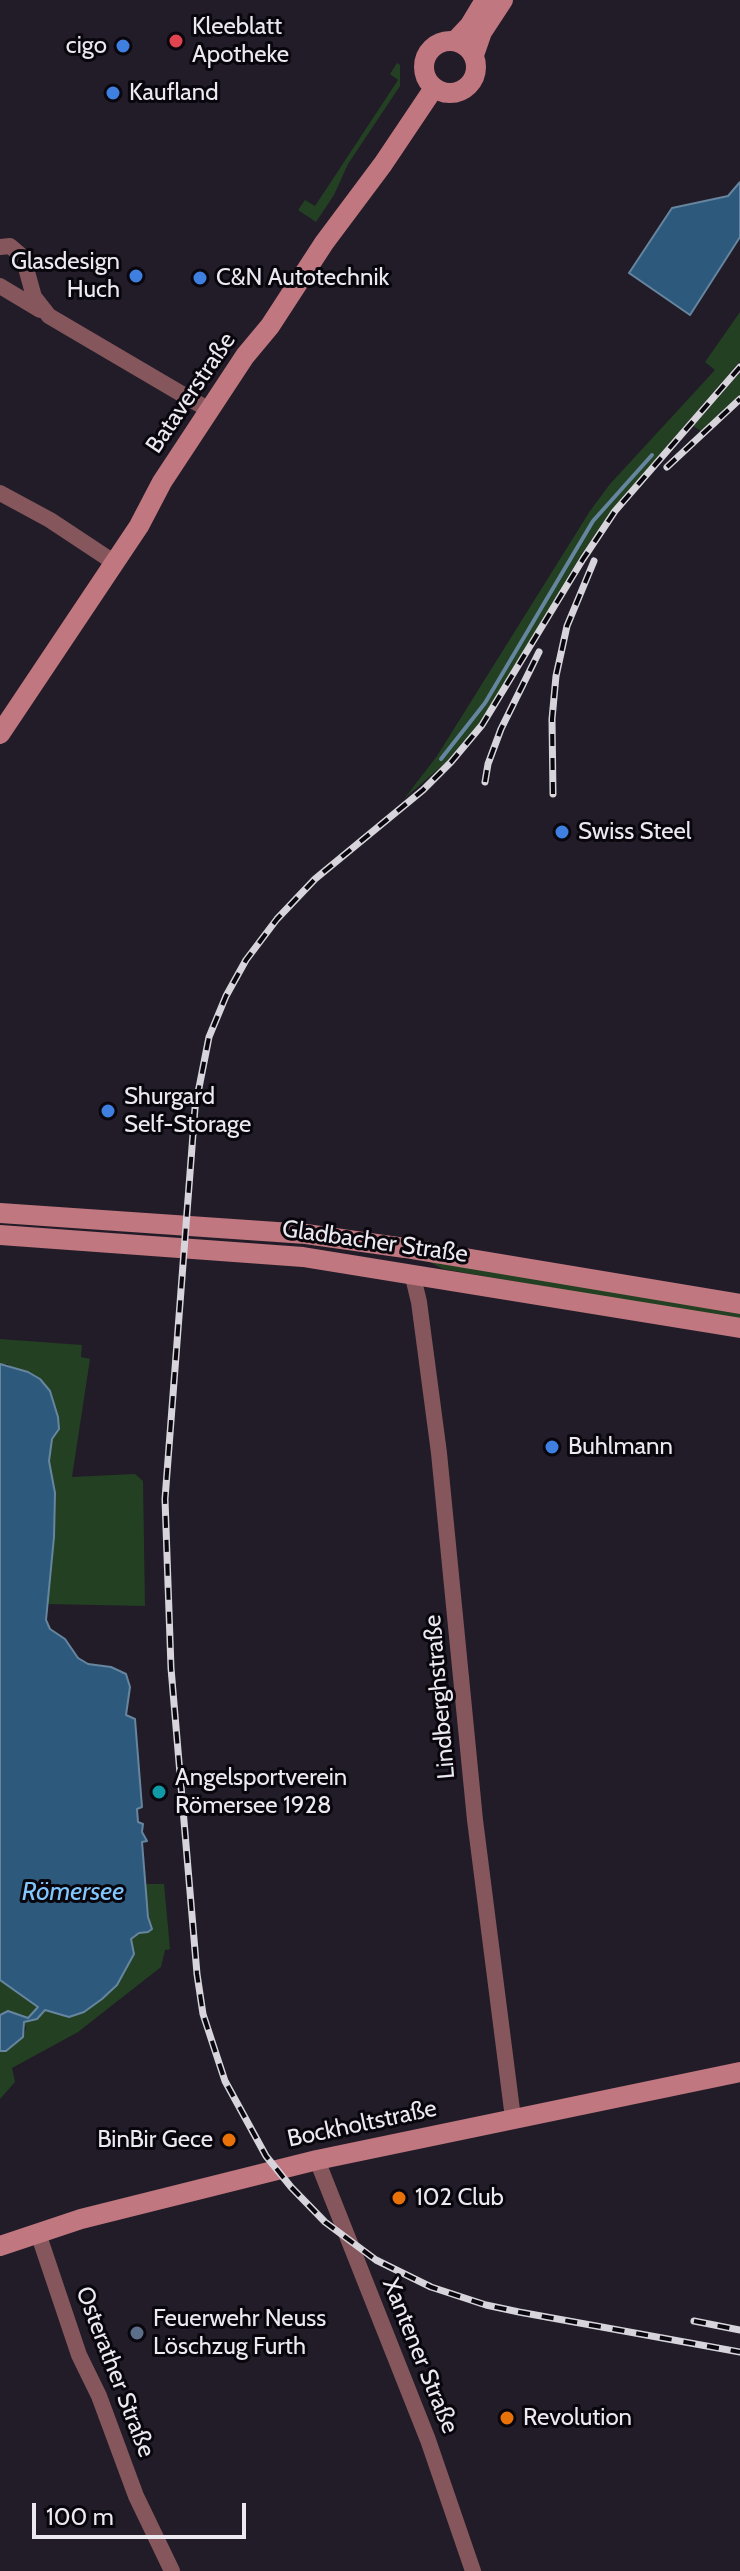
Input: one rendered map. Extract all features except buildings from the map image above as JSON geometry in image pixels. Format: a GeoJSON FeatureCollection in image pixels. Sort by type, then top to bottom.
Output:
{"type":"FeatureCollection","features":[{"type":"Feature","properties":{"kind":"street"},"geometry":{"type":"LineString","coordinates":[[485,0],[470,25],[455,41],[435,45],[428,53],[424,72],[434,88],[444,93],[456,93],[466,88],[476,73],[474,55],[482,32],[503,0]]}},
{"type":"Feature","properties":{"kind":"street"},"geometry":{"type":"LineString","coordinates":[[455,41],[466,46],[474,55]]}},
{"type":"Feature","properties":{"kind":"street","name":"Bataverstraße"},"geometry":{"type":"LineString","coordinates":[[0,734],[139,526],[162,482],[245,356],[270,326],[324,243],[434,88]]}},
{"type":"Feature","properties":{"kind":"street"},"geometry":{"type":"LineString","coordinates":[[0,247],[10,246],[23,257],[34,297],[49,316]]}},
{"type":"Feature","properties":{"kind":"street"},"geometry":{"type":"LineString","coordinates":[[0,286],[209,410]]}},
{"type":"Feature","properties":{"kind":"street"},"geometry":{"type":"LineString","coordinates":[[0,493],[50,520],[115,563]]}},
{"type":"Feature","properties":{"kind":"street","name":"Gladbacher Straße"},"geometry":{"type":"LineString","coordinates":[[0,1213],[243,1229],[405,1248],[740,1304]]}},
{"type":"Feature","properties":{"kind":"street","name":"Gladbacher Straße"},"geometry":{"type":"LineString","coordinates":[[0,1235],[303,1257],[740,1328]]}},
{"type":"Feature","properties":{"kind":"street"},"geometry":{"type":"LineString","coordinates":[[405,1248],[412,1273]]}},
{"type":"Feature","properties":{"kind":"street","name":"Lindberghstraße"},"geometry":{"type":"LineString","coordinates":[[412,1273],[419,1302],[439,1453],[475,1820],[513,2118]]}},
{"type":"Feature","properties":{"kind":"street","name":"Bockholtstraße"},"geometry":{"type":"LineString","coordinates":[[0,2246],[38,2233],[317,2160],[740,2072]]}},
{"type":"Feature","properties":{"kind":"street","name":"Xantener Straße"},"geometry":{"type":"LineString","coordinates":[[317,2160],[428,2440],[473,2571]]}},
{"type":"Feature","properties":{"kind":"street","name":"Osterather Straße"},"geometry":{"type":"LineString","coordinates":[[38,2233],[79,2355],[99,2396],[136,2496],[172,2571]]}},
{"type":"Feature","properties":{"kind":"green space"},"geometry":{"type":"Polygon","coordinates":[[[397,63],[400,65],[400,86],[348,164],[334,195],[316,222],[298,210],[305,200],[315,206],[398,80],[390,74],[397,63]]]}},
{"type":"Feature","properties":{"kind":"green space"},"geometry":{"type":"Polygon","coordinates":[[[740,312],[740,361],[612,510],[579,558],[479,724],[447,761],[404,799],[437,756],[590,511],[610,484],[715,370],[705,362],[740,312]]]}},
{"type":"Feature","properties":{"kind":"green space"},"geometry":{"type":"Polygon","coordinates":[[[740,373],[740,394],[701,431],[693,426],[740,373]]]}},
{"type":"Feature","properties":{"kind":"green space"},"geometry":{"type":"Polygon","coordinates":[[[426,1260],[740,1311],[740,1320],[443,1269],[426,1260]]]}},
{"type":"Feature","properties":{"kind":"green space"},"geometry":{"type":"Polygon","coordinates":[[[0,1339],[82,1345],[81,1357],[90,1359],[72,1477],[135,1474],[143,1481],[145,1606],[47,1604],[55,1493],[49,1461],[52,1439],[59,1429],[8,1364],[0,1364],[0,1339]]]}},
{"type":"Feature","properties":{"kind":"green space"},"geometry":{"type":"Polygon","coordinates":[[[145,1884],[164,1884],[170,1949],[165,1950],[161,1967],[78,2032],[12,2068],[15,2082],[0,2099],[0,2051],[11,2048],[23,2037],[24,2022],[45,2009],[84,2012],[117,1985],[131,1939],[147,1932],[150,1923],[145,1884]]]}},
{"type":"Feature","properties":{"kind":"green space"},"geometry":{"type":"Polygon","coordinates":[[[0,1980],[38,2007],[31,2016],[24,2018],[8,2011],[0,2015],[0,1980]]]}},
{"type":"Feature","properties":{"kind":"water"},"geometry":{"type":"Polygon","coordinates":[[[740,182],[740,237],[690,315],[629,273],[672,208],[728,196],[740,182]]]}},
{"type":"Feature","properties":{"kind":"water","name":"Römersee"},"geometry":{"type":"Polygon","coordinates":[[[0,1364],[40,1379],[50,1391],[58,1417],[59,1429],[52,1439],[49,1461],[55,1493],[46,1620],[50,1629],[65,1639],[78,1658],[88,1664],[111,1667],[126,1674],[130,1687],[126,1715],[135,1719],[142,1807],[137,1809],[138,1822],[143,1824],[142,1832],[147,1841],[142,1842],[148,1917],[152,1929],[131,1939],[134,1954],[117,1985],[102,1999],[84,2012],[69,2017],[45,2010],[37,2019],[24,2022],[23,2037],[6,2051],[0,2051],[0,2015],[8,2011],[28,2018],[38,2007],[0,1980],[0,1364]]]}},
{"type":"Feature","properties":{"kind":"waterway"},"geometry":{"type":"LineString","coordinates":[[441,759],[485,703],[593,521],[652,455]]}},
{"type":"Feature","properties":{"kind":"railway"},"geometry":{"type":"LineString","coordinates":[[740,367],[615,511],[482,725],[423,790],[315,879],[277,919],[246,960],[226,996],[209,1037],[195,1108],[165,1499],[171,1668],[203,2014],[225,2081],[266,2156],[325,2222],[376,2260],[431,2287],[519,2312],[740,2352]]}},
{"type":"Feature","properties":{"kind":"railway"},"geometry":{"type":"LineString","coordinates":[[667,467],[740,399]]}},
{"type":"Feature","properties":{"kind":"railway"},"geometry":{"type":"LineString","coordinates":[[553,794],[552,719],[556,676],[567,626],[594,561]]}},
{"type":"Feature","properties":{"kind":"railway"},"geometry":{"type":"LineString","coordinates":[[485,782],[501,729],[539,652]]}},
{"type":"Feature","properties":{"kind":"railway"},"geometry":{"type":"LineString","coordinates":[[694,2321],[740,2330]]}},
{"type":"Feature","properties":{"kind":"place","name":"Kleeblatt Apotheke"},"geometry":{"type":"Point","coordinates":[176,41]}},
{"type":"Feature","properties":{"kind":"place","name":"cigo"},"geometry":{"type":"Point","coordinates":[123,46]}},
{"type":"Feature","properties":{"kind":"place","name":"Kaufland"},"geometry":{"type":"Point","coordinates":[113,93]}},
{"type":"Feature","properties":{"kind":"place","name":"Glasdesign Huch"},"geometry":{"type":"Point","coordinates":[136,276]}},
{"type":"Feature","properties":{"kind":"place","name":"C&N Autotechnik"},"geometry":{"type":"Point","coordinates":[200,278]}},
{"type":"Feature","properties":{"kind":"place","name":"Swiss Steel"},"geometry":{"type":"Point","coordinates":[562,832]}},
{"type":"Feature","properties":{"kind":"place","name":"Shurgard Self-Storage"},"geometry":{"type":"Point","coordinates":[108,1111]}},
{"type":"Feature","properties":{"kind":"place","name":"Buhlmann"},"geometry":{"type":"Point","coordinates":[552,1447]}},
{"type":"Feature","properties":{"kind":"place","name":"Angelsportverein Römersee 1928"},"geometry":{"type":"Point","coordinates":[159,1792]}},
{"type":"Feature","properties":{"kind":"place","name":"BinBir Gece"},"geometry":{"type":"Point","coordinates":[229,2140]}},
{"type":"Feature","properties":{"kind":"place","name":"102 Club"},"geometry":{"type":"Point","coordinates":[399,2198]}},
{"type":"Feature","properties":{"kind":"place","name":"Feuerwehr Neuss Löschzug Furth"},"geometry":{"type":"Point","coordinates":[137,2333]}},
{"type":"Feature","properties":{"kind":"place","name":"Revolution"},"geometry":{"type":"Point","coordinates":[507,2418]}}]}
